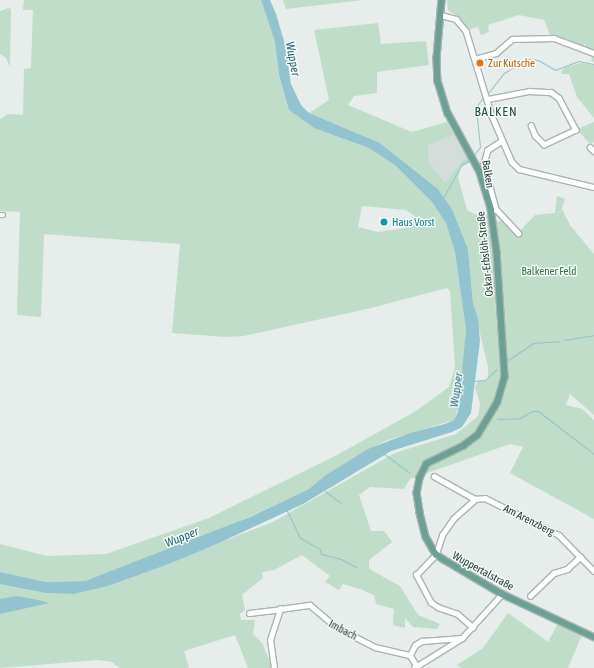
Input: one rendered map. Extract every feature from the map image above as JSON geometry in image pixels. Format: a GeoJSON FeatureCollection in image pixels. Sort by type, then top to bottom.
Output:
{"type":"FeatureCollection","features":[{"type":"Feature","properties":{"kind":"main road","name":"Oskar-Erbslöh-Straße"},"geometry":{"type":"LineString","coordinates":[[420,478],[430,462],[464,446],[478,435],[498,402],[504,382],[496,234],[488,196],[474,157],[448,113],[440,87],[437,58],[442,0]]}},
{"type":"Feature","properties":{"kind":"main road","name":"Wuppertalstraße"},"geometry":{"type":"LineString","coordinates":[[420,478],[417,493],[420,513],[426,537],[436,554],[502,594],[594,637]]}},
{"type":"Feature","properties":{"kind":"street"},"geometry":{"type":"LineString","coordinates":[[441,15],[456,19],[466,31],[488,98],[492,116],[512,162],[519,169],[594,187]]}},
{"type":"Feature","properties":{"kind":"street"},"geometry":{"type":"LineString","coordinates":[[475,59],[496,53],[512,39],[554,38],[594,53]]}},
{"type":"Feature","properties":{"kind":"street"},"geometry":{"type":"LineString","coordinates":[[488,98],[529,91],[551,92],[560,98],[576,130],[544,145],[535,136],[532,126]]}},
{"type":"Feature","properties":{"kind":"street","name":"Balken"},"geometry":{"type":"LineString","coordinates":[[502,141],[488,150],[484,157],[491,194],[496,209],[518,232]]}},
{"type":"Feature","properties":{"kind":"street"},"geometry":{"type":"LineString","coordinates":[[498,220],[502,215]]}},
{"type":"Feature","properties":{"kind":"street","name":"Am Arenzberg"},"geometry":{"type":"LineString","coordinates":[[434,476],[475,499],[485,498],[558,535],[594,571]]}},
{"type":"Feature","properties":{"kind":"street"},"geometry":{"type":"LineString","coordinates":[[472,628],[457,614],[439,608],[431,603],[416,574],[436,554],[442,535],[453,519],[475,499]]}},
{"type":"Feature","properties":{"kind":"street"},"geometry":{"type":"LineString","coordinates":[[530,596],[554,573],[567,569],[580,557]]}},
{"type":"Feature","properties":{"kind":"street"},"geometry":{"type":"LineString","coordinates":[[462,638],[422,641],[415,645],[410,655],[416,667],[462,638],[502,594]]}},
{"type":"Feature","properties":{"kind":"street","name":"Imbach"},"geometry":{"type":"LineString","coordinates":[[249,613],[310,605],[326,622],[369,644],[410,655]]}},
{"type":"Feature","properties":{"kind":"street"},"geometry":{"type":"LineString","coordinates":[[274,668],[270,640],[280,609]]}},
{"type":"Feature","properties":{"kind":"shaded area"},"geometry":{"type":"Polygon","coordinates":[[[454,135],[467,155],[445,182],[429,163],[427,145],[454,135]]]}},
{"type":"Feature","properties":{"kind":"green space"},"geometry":{"type":"Polygon","coordinates":[[[24,0],[261,0],[275,42],[279,75],[289,110],[314,128],[369,148],[396,166],[432,202],[446,223],[455,252],[466,330],[460,403],[454,420],[385,441],[339,467],[309,489],[297,495],[224,528],[85,581],[46,582],[0,572],[0,544],[47,556],[106,554],[209,518],[337,455],[416,411],[449,387],[455,367],[450,291],[447,288],[371,308],[244,336],[226,337],[172,333],[180,244],[44,234],[41,317],[17,315],[20,212],[0,211],[0,119],[8,114],[23,115],[24,69],[31,68],[33,10],[23,10],[24,0]],[[362,206],[358,227],[378,232],[405,228],[404,223],[411,222],[417,218],[406,210],[362,206]]]}},
{"type":"Feature","properties":{"kind":"green space"},"geometry":{"type":"Polygon","coordinates":[[[283,0],[363,0],[286,9],[283,0]]]}},
{"type":"Feature","properties":{"kind":"green space"},"geometry":{"type":"Polygon","coordinates":[[[447,0],[594,0],[594,52],[584,49],[586,44],[579,46],[557,40],[550,35],[544,20],[519,15],[488,25],[489,32],[481,35],[478,27],[466,30],[455,15],[448,10],[447,0]]]}},
{"type":"Feature","properties":{"kind":"green space"},"geometry":{"type":"Polygon","coordinates":[[[8,8],[11,9],[10,67],[6,58],[0,54],[0,11],[8,8]]]}},
{"type":"Feature","properties":{"kind":"green space","name":"Balkener Feld"},"geometry":{"type":"Polygon","coordinates":[[[378,23],[381,44],[426,41],[429,65],[377,72],[377,93],[354,96],[348,105],[412,132],[447,122],[454,135],[428,145],[429,163],[445,182],[467,155],[471,162],[461,167],[458,177],[467,210],[479,216],[495,213],[497,222],[504,220],[519,232],[535,215],[555,213],[557,196],[565,199],[562,209],[570,225],[594,254],[594,415],[570,394],[566,405],[582,409],[594,420],[594,519],[510,473],[523,447],[510,444],[410,479],[404,489],[370,487],[359,495],[371,531],[384,531],[392,542],[369,560],[369,569],[400,586],[418,615],[440,624],[437,629],[413,627],[405,618],[405,628],[393,625],[394,609],[376,604],[374,595],[360,589],[343,584],[339,590],[325,582],[330,576],[302,555],[274,570],[262,572],[263,578],[242,595],[245,610],[240,614],[241,620],[255,620],[253,634],[262,643],[273,668],[248,668],[235,635],[184,651],[189,668],[120,668],[112,662],[98,660],[0,668],[0,584],[45,593],[74,594],[108,586],[273,522],[395,453],[456,434],[478,416],[480,404],[475,387],[479,380],[485,381],[488,378],[488,367],[473,303],[468,249],[452,209],[438,189],[380,143],[309,113],[329,100],[314,30],[378,23]],[[502,298],[495,299],[501,380],[506,380],[502,298]]]}},
{"type":"Feature","properties":{"kind":"green space"},"geometry":{"type":"Polygon","coordinates":[[[594,52],[594,62],[591,61],[594,52]]]}},
{"type":"Feature","properties":{"kind":"green space"},"geometry":{"type":"Polygon","coordinates":[[[581,63],[594,65],[594,118],[577,97],[569,74],[562,74],[561,72],[565,67],[581,63]]]}},
{"type":"Feature","properties":{"kind":"green space"},"geometry":{"type":"Polygon","coordinates":[[[594,122],[594,142],[590,144],[577,129],[594,122]]]}},
{"type":"Feature","properties":{"kind":"green space"},"geometry":{"type":"Polygon","coordinates":[[[508,613],[548,642],[558,624],[582,635],[568,668],[462,668],[457,665],[483,648],[508,613]]]}},
{"type":"Feature","properties":{"kind":"water"},"geometry":{"type":"Polygon","coordinates":[[[261,0],[270,0],[276,14],[284,41],[291,84],[301,105],[309,113],[380,143],[438,189],[452,209],[468,249],[473,303],[478,319],[480,341],[471,413],[462,427],[452,432],[391,451],[303,504],[219,543],[171,563],[108,586],[74,594],[45,593],[0,584],[0,572],[46,582],[85,581],[250,517],[309,489],[326,475],[368,449],[410,433],[445,424],[454,420],[458,412],[466,330],[455,252],[446,223],[432,202],[396,166],[369,148],[314,128],[289,110],[279,75],[275,42],[261,0]]]}},
{"type":"Feature","properties":{"kind":"water"},"geometry":{"type":"Polygon","coordinates":[[[16,596],[49,603],[0,614],[0,599],[16,596]]]}},
{"type":"Feature","properties":{"kind":"waterway"},"geometry":{"type":"LineString","coordinates":[[489,92],[504,73],[526,59],[538,60],[555,70],[578,61],[594,64]]}},
{"type":"Feature","properties":{"kind":"waterway"},"geometry":{"type":"LineString","coordinates":[[474,155],[480,147],[476,107],[484,96]]}},
{"type":"Feature","properties":{"kind":"waterway"},"geometry":{"type":"LineString","coordinates":[[443,198],[461,165],[471,159]]}},
{"type":"Feature","properties":{"kind":"waterway"},"geometry":{"type":"LineString","coordinates":[[563,340],[594,335]]}},
{"type":"Feature","properties":{"kind":"waterway"},"geometry":{"type":"LineString","coordinates":[[508,360],[533,343],[559,341]]}},
{"type":"Feature","properties":{"kind":"waterway"},"geometry":{"type":"LineString","coordinates":[[473,381],[485,380],[497,369]]}},
{"type":"Feature","properties":{"kind":"waterway"},"geometry":{"type":"LineString","coordinates":[[497,419],[520,418],[532,411],[538,411],[594,454]]}},
{"type":"Feature","properties":{"kind":"waterway"},"geometry":{"type":"LineString","coordinates":[[384,454],[410,473]]}},
{"type":"Feature","properties":{"kind":"waterway"},"geometry":{"type":"LineString","coordinates":[[325,491],[341,503]]}},
{"type":"Feature","properties":{"kind":"waterway","name":"Imbach"},"geometry":{"type":"LineString","coordinates":[[287,511],[300,538],[320,549],[321,554],[341,559],[356,567]]}},
{"type":"Feature","properties":{"kind":"place","name":"Zur Kutsche"},"geometry":{"type":"Point","coordinates":[480,63]}},
{"type":"Feature","properties":{"kind":"place","name":"Haus Vorst"},"geometry":{"type":"Point","coordinates":[384,222]}},
{"type":"Feature","properties":{"kind":"district","name":"BALKEN"},"geometry":{"type":"Point","coordinates":[496,112]}},
{"type":"Feature","properties":{"kind":"water label","name":"Wupper"},"geometry":{"type":"Point","coordinates":[292,59]}},
{"type":"Feature","properties":{"kind":"water label","name":"Wupper"},"geometry":{"type":"Point","coordinates":[457,390]}},
{"type":"Feature","properties":{"kind":"water label","name":"Wupper"},"geometry":{"type":"Point","coordinates":[182,538]}}]}
